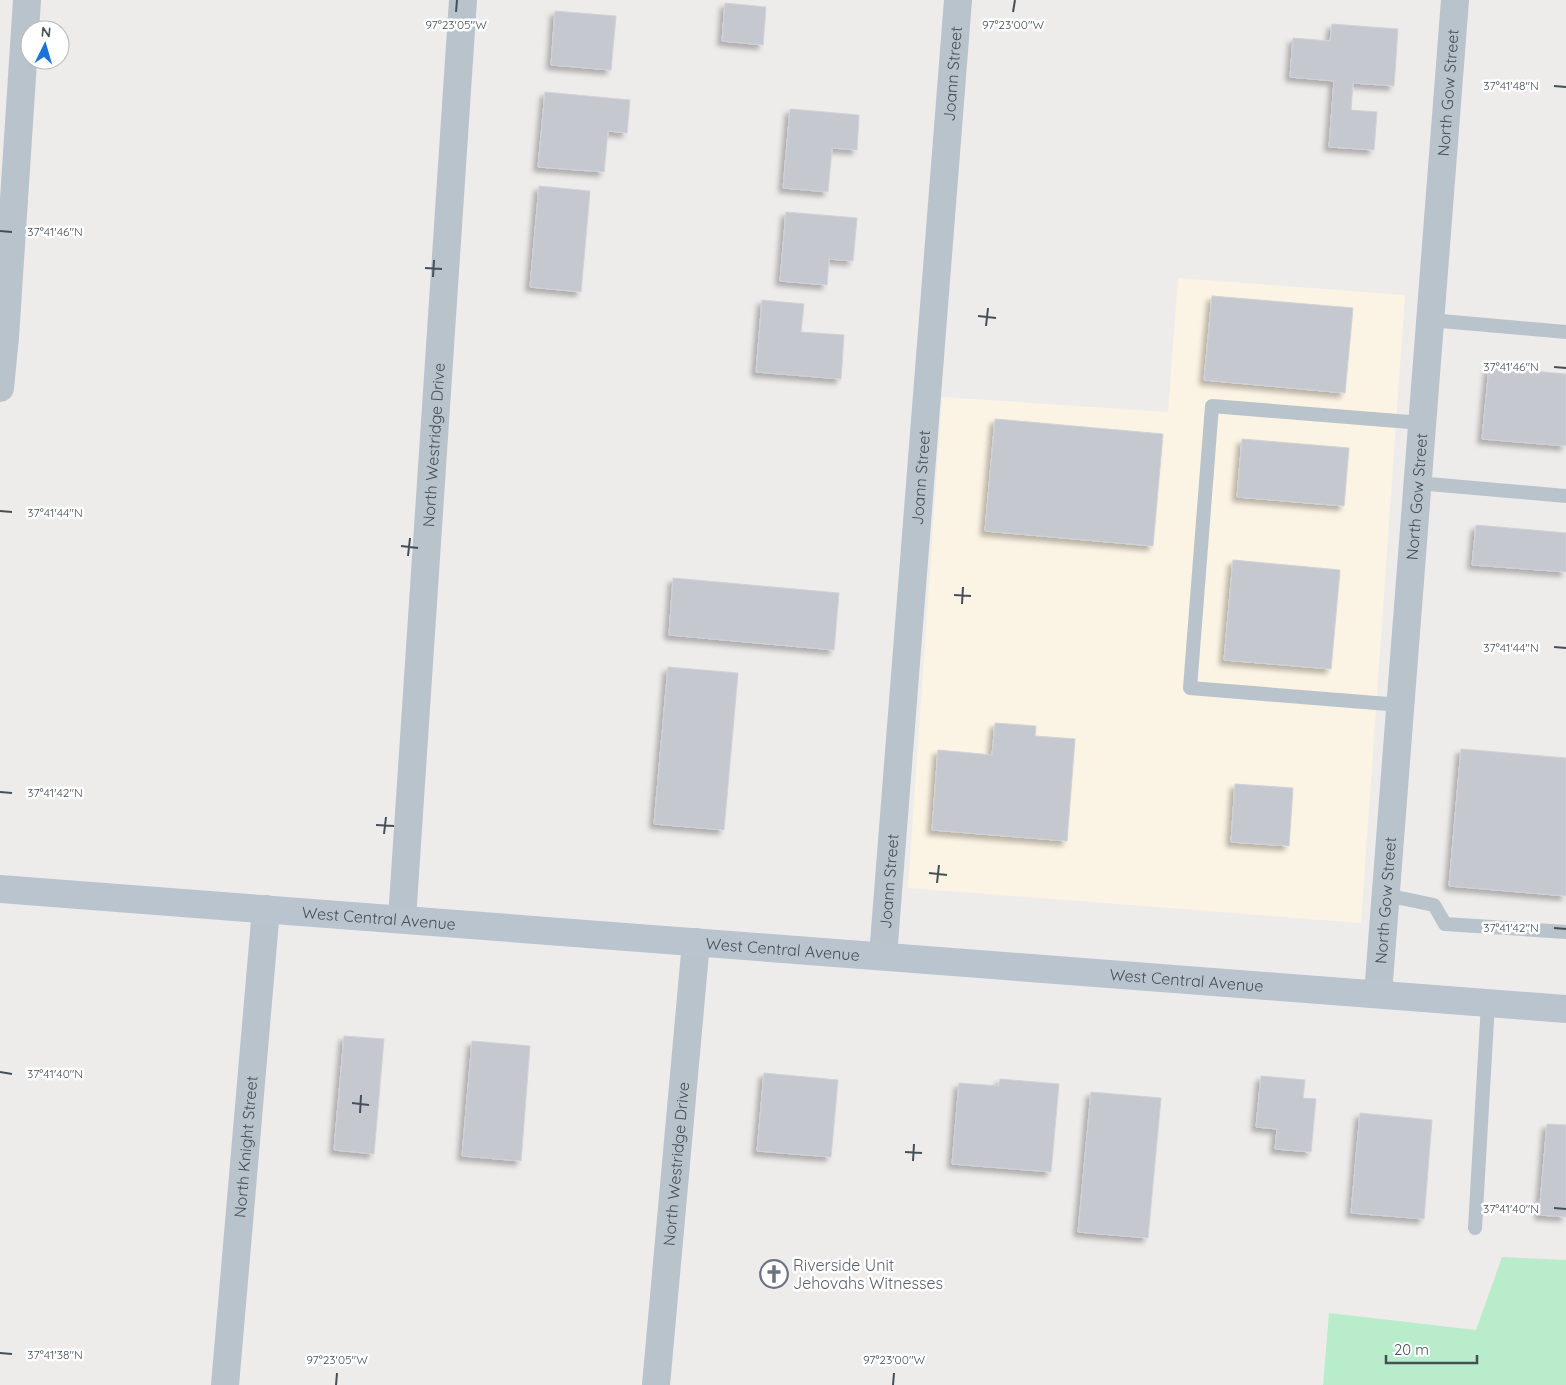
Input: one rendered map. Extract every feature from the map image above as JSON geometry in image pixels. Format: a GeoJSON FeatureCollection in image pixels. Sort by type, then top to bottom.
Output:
{"type":"FeatureCollection","features":[{"type":"Feature","properties":{"kind":"main road","name":"West Central Avenue"},"geometry":{"type":"LineString","coordinates":[[0,889],[1566,1009]]}},
{"type":"Feature","properties":{"kind":"street"},"geometry":{"type":"LineString","coordinates":[[0,388],[27,0]]}},
{"type":"Feature","properties":{"kind":"street","name":"North Westridge Drive"},"geometry":{"type":"LineString","coordinates":[[402,920],[463,0]]}},
{"type":"Feature","properties":{"kind":"street","name":"Joann Street"},"geometry":{"type":"LineString","coordinates":[[883,956],[958,0]]}},
{"type":"Feature","properties":{"kind":"street","name":"North Gow Street"},"geometry":{"type":"LineString","coordinates":[[1378,994],[1455,0]]}},
{"type":"Feature","properties":{"kind":"street","name":"North Knight Street"},"geometry":{"type":"LineString","coordinates":[[225,1385],[266,909]]}},
{"type":"Feature","properties":{"kind":"street","name":"North Westridge Drive"},"geometry":{"type":"LineString","coordinates":[[656,1385],[696,942]]}},
{"type":"Feature","properties":{"kind":"lane"},"geometry":{"type":"LineString","coordinates":[[1430,320],[1566,332]]}},
{"type":"Feature","properties":{"kind":"lane"},"geometry":{"type":"LineString","coordinates":[[1400,705],[1190,688],[1191,668],[1212,406],[1422,423]]}},
{"type":"Feature","properties":{"kind":"lane"},"geometry":{"type":"LineString","coordinates":[[1418,484],[1566,496]]}},
{"type":"Feature","properties":{"kind":"lane"},"geometry":{"type":"LineString","coordinates":[[1386,895],[1434,905],[1445,924],[1566,932]]}},
{"type":"Feature","properties":{"kind":"lane"},"geometry":{"type":"LineString","coordinates":[[1475,1228],[1488,1003]]}},
{"type":"Feature","properties":{"kind":"shaded area"},"geometry":{"type":"Polygon","coordinates":[[[1178,278],[1405,295],[1361,923],[908,888],[942,397],[1168,412],[1178,278]]]}},
{"type":"Feature","properties":{"kind":"green space"},"geometry":{"type":"Polygon","coordinates":[[[1502,1257],[1566,1260],[1566,1385],[1323,1385],[1329,1313],[1476,1330],[1502,1257]]]}},
{"type":"Feature","properties":{"kind":"building"},"geometry":{"type":"Polygon","coordinates":[[[725,3],[766,7],[763,45],[722,41],[725,3]]]}},
{"type":"Feature","properties":{"kind":"building"},"geometry":{"type":"Polygon","coordinates":[[[555,11],[616,16],[611,70],[551,65],[555,11]]]}},
{"type":"Feature","properties":{"kind":"building"},"geometry":{"type":"Polygon","coordinates":[[[1332,24],[1398,29],[1394,86],[1353,83],[1351,110],[1377,112],[1374,150],[1329,147],[1334,81],[1290,77],[1293,38],[1330,41],[1332,24]]]}},
{"type":"Feature","properties":{"kind":"building"},"geometry":{"type":"Polygon","coordinates":[[[545,92],[630,100],[627,133],[608,131],[604,172],[538,167],[545,92]]]}},
{"type":"Feature","properties":{"kind":"building"},"geometry":{"type":"Polygon","coordinates":[[[790,109],[859,115],[857,150],[832,148],[828,192],[783,188],[790,109]]]}},
{"type":"Feature","properties":{"kind":"building"},"geometry":{"type":"Polygon","coordinates":[[[539,186],[590,191],[581,292],[530,287],[539,186]]]}},
{"type":"Feature","properties":{"kind":"building"},"geometry":{"type":"Polygon","coordinates":[[[786,212],[857,218],[853,261],[829,259],[827,285],[780,281],[786,212]]]}},
{"type":"Feature","properties":{"kind":"building"},"geometry":{"type":"Polygon","coordinates":[[[1212,296],[1353,308],[1345,393],[1204,380],[1212,296]]]}},
{"type":"Feature","properties":{"kind":"building"},"geometry":{"type":"Polygon","coordinates":[[[762,300],[804,304],[801,332],[844,335],[841,379],[756,372],[762,300]]]}},
{"type":"Feature","properties":{"kind":"building"},"geometry":{"type":"Polygon","coordinates":[[[1489,367],[1566,374],[1566,446],[1482,439],[1489,367]]]}},
{"type":"Feature","properties":{"kind":"building"},"geometry":{"type":"Polygon","coordinates":[[[995,419],[1163,434],[1153,546],[985,531],[995,419]]]}},
{"type":"Feature","properties":{"kind":"building"},"geometry":{"type":"Polygon","coordinates":[[[1242,439],[1349,448],[1344,506],[1237,497],[1242,439]]]}},
{"type":"Feature","properties":{"kind":"building"},"geometry":{"type":"Polygon","coordinates":[[[1476,525],[1566,533],[1566,572],[1472,565],[1476,525]]]}},
{"type":"Feature","properties":{"kind":"building"},"geometry":{"type":"Polygon","coordinates":[[[1233,560],[1340,570],[1331,669],[1224,660],[1233,560]]]}},
{"type":"Feature","properties":{"kind":"building"},"geometry":{"type":"Polygon","coordinates":[[[673,578],[839,593],[834,650],[669,635],[673,578]]]}},
{"type":"Feature","properties":{"kind":"building"},"geometry":{"type":"Polygon","coordinates":[[[668,667],[738,673],[724,830],[654,824],[668,667]]]}},
{"type":"Feature","properties":{"kind":"building"},"geometry":{"type":"Polygon","coordinates":[[[995,723],[1036,726],[1035,736],[1075,739],[1067,841],[932,830],[938,750],[992,755],[995,723]]]}},
{"type":"Feature","properties":{"kind":"building"},"geometry":{"type":"Polygon","coordinates":[[[1461,749],[1566,758],[1566,896],[1449,886],[1461,749]]]}},
{"type":"Feature","properties":{"kind":"building"},"geometry":{"type":"Polygon","coordinates":[[[1235,784],[1293,788],[1289,846],[1231,842],[1235,784]]]}},
{"type":"Feature","properties":{"kind":"building"},"geometry":{"type":"Polygon","coordinates":[[[344,1036],[384,1039],[374,1154],[334,1150],[344,1036]]]}},
{"type":"Feature","properties":{"kind":"building"},"geometry":{"type":"Polygon","coordinates":[[[472,1041],[530,1046],[521,1161],[462,1156],[472,1041]]]}},
{"type":"Feature","properties":{"kind":"building"},"geometry":{"type":"Polygon","coordinates":[[[764,1073],[838,1080],[831,1157],[757,1151],[764,1073]]]}},
{"type":"Feature","properties":{"kind":"building"},"geometry":{"type":"Polygon","coordinates":[[[1261,1076],[1305,1080],[1303,1098],[1316,1099],[1311,1152],[1275,1149],[1277,1129],[1256,1127],[1261,1076]]]}},
{"type":"Feature","properties":{"kind":"building"},"geometry":{"type":"Polygon","coordinates":[[[1000,1079],[1059,1084],[1051,1172],[952,1164],[959,1083],[999,1086],[1000,1079]]]}},
{"type":"Feature","properties":{"kind":"building"},"geometry":{"type":"Polygon","coordinates":[[[1091,1092],[1161,1098],[1148,1238],[1078,1232],[1091,1092]]]}},
{"type":"Feature","properties":{"kind":"building"},"geometry":{"type":"Polygon","coordinates":[[[1360,1113],[1432,1120],[1424,1219],[1351,1213],[1360,1113]]]}},
{"type":"Feature","properties":{"kind":"building"},"geometry":{"type":"Polygon","coordinates":[[[1547,1124],[1566,1125],[1566,1217],[1539,1215],[1547,1124]]]}},
{"type":"Feature","properties":{"kind":"place","name":"Riverside Unit Jehovahs Witnesses"},"geometry":{"type":"Point","coordinates":[774,1274]}}]}
